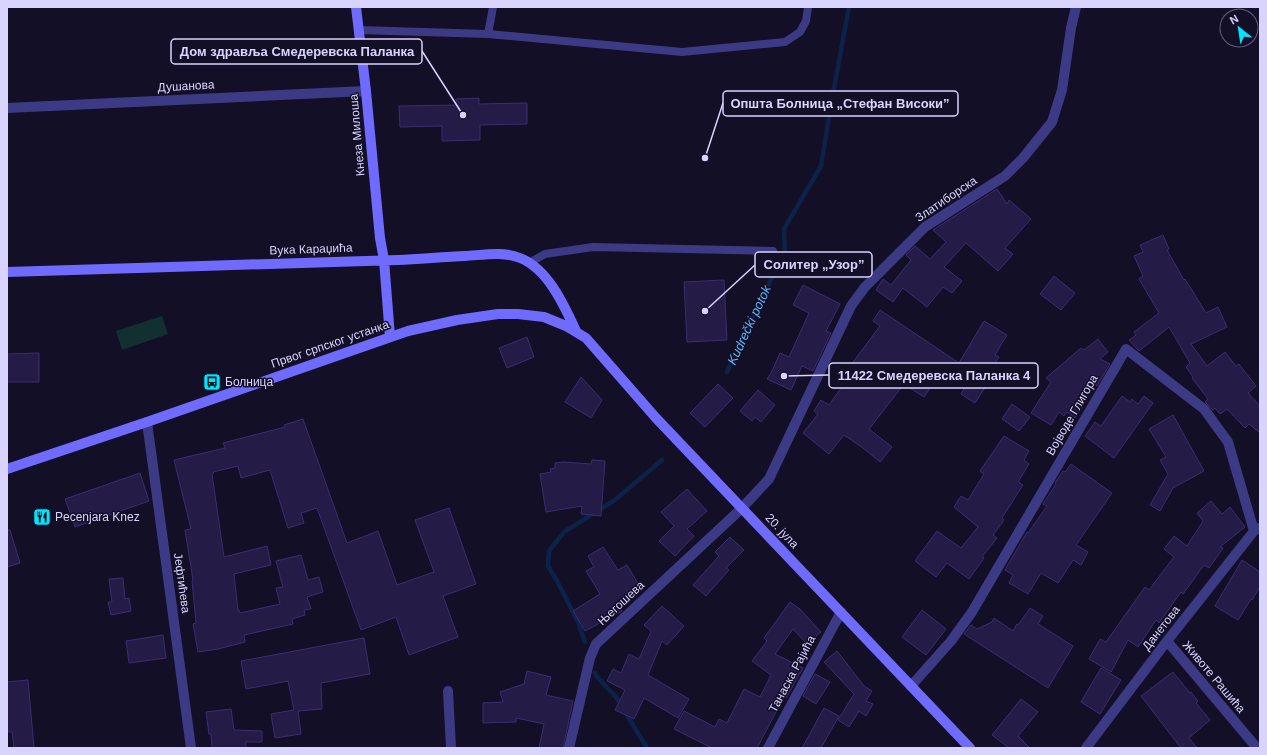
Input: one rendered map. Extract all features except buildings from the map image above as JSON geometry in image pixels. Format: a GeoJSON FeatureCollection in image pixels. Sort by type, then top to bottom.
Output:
{"type":"FeatureCollection","features":[{"type":"Feature","properties":{"kind":"main road","name":"Кнеза Милоша"},"geometry":{"type":"LineString","coordinates":[[356,7],[366,91],[379,232],[384,260],[390,337]]}},
{"type":"Feature","properties":{"kind":"main road","name":"Вука Караџића"},"geometry":{"type":"LineString","coordinates":[[7,272],[384,260],[495,254],[511,255],[529,262],[542,274],[564,303],[576,331]]}},
{"type":"Feature","properties":{"kind":"main road","name":"Првог српског устанка"},"geometry":{"type":"LineString","coordinates":[[7,469],[390,337],[432,325],[476,317],[518,314],[544,317],[557,321],[576,331]]}},
{"type":"Feature","properties":{"kind":"main road","name":"20. јула"},"geometry":{"type":"LineString","coordinates":[[576,331],[596,348],[656,418],[970,748]]}},
{"type":"Feature","properties":{"kind":"street","name":"Златиборска"},"geometry":{"type":"LineString","coordinates":[[742,508],[769,479],[851,306],[865,287],[925,227],[1005,176],[1023,158],[1052,122],[1062,90],[1071,28],[1076,7]]}},
{"type":"Feature","properties":{"kind":"street","name":"Душанова"},"geometry":{"type":"LineString","coordinates":[[7,108],[366,91]]}},
{"type":"Feature","properties":{"kind":"street","name":"Војводе Глигора"},"geometry":{"type":"LineString","coordinates":[[911,686],[951,641],[972,612],[1126,349],[1204,409],[1228,442],[1257,529]]}},
{"type":"Feature","properties":{"kind":"street","name":"Јефтићева"},"geometry":{"type":"LineString","coordinates":[[147,422],[191,748]]}},
{"type":"Feature","properties":{"kind":"street","name":"Његошева"},"geometry":{"type":"LineString","coordinates":[[569,748],[590,658],[596,644],[742,508]]}},
{"type":"Feature","properties":{"kind":"street","name":"Данетова"},"geometry":{"type":"LineString","coordinates":[[1086,748],[1167,641],[1257,529]]}},
{"type":"Feature","properties":{"kind":"street","name":"Танаска Рајића"},"geometry":{"type":"LineString","coordinates":[[768,748],[841,612]]}},
{"type":"Feature","properties":{"kind":"street","name":"Животе Рашића"},"geometry":{"type":"LineString","coordinates":[[1167,641],[1257,748]]}},
{"type":"Feature","properties":{"kind":"street"},"geometry":{"type":"LineString","coordinates":[[448,690],[451,748]]}},
{"type":"Feature","properties":{"kind":"lane"},"geometry":{"type":"LineString","coordinates":[[488,34],[493,7]]}},
{"type":"Feature","properties":{"kind":"lane"},"geometry":{"type":"LineString","coordinates":[[359,30],[488,34],[682,52],[785,42],[800,32],[806,21],[808,7]]}},
{"type":"Feature","properties":{"kind":"lane"},"geometry":{"type":"LineString","coordinates":[[529,262],[545,254],[593,247],[773,252]]}},
{"type":"Feature","properties":{"kind":"green space"},"geometry":{"type":"Polygon","coordinates":[[[162,316],[168,334],[122,350],[116,331],[162,316]]]}},
{"type":"Feature","properties":{"kind":"waterway","name":"Kudrečki potok"},"geometry":{"type":"LineString","coordinates":[[727,372],[772,277],[785,256],[784,229],[821,166],[849,7]]}},
{"type":"Feature","properties":{"kind":"waterway","name":"Kudrečki potok"},"geometry":{"type":"LineString","coordinates":[[585,642],[578,622],[548,566],[549,551],[564,532],[615,500],[662,460]]}},
{"type":"Feature","properties":{"kind":"waterway","name":"Kudrečki potok"},"geometry":{"type":"LineString","coordinates":[[595,673],[616,697],[647,748]]}},
{"type":"Feature","properties":{"kind":"place","name":"Дом здравља Смедеревска Паланка"},"geometry":{"type":"Point","coordinates":[463,115]}},
{"type":"Feature","properties":{"kind":"place","name":"Општа Болница „Стефан Високи”"},"geometry":{"type":"Point","coordinates":[705,158]}},
{"type":"Feature","properties":{"kind":"place","name":"Солитер „Узор”"},"geometry":{"type":"Point","coordinates":[705,311]}},
{"type":"Feature","properties":{"kind":"place","name":"11422 Смедеревска Паланка 4"},"geometry":{"type":"Point","coordinates":[784,376]}},
{"type":"Feature","properties":{"kind":"place","name":"Болница"},"geometry":{"type":"Point","coordinates":[212,382]}},
{"type":"Feature","properties":{"kind":"place","name":"Pecenjara Knez"},"geometry":{"type":"Point","coordinates":[42,517]}}]}
